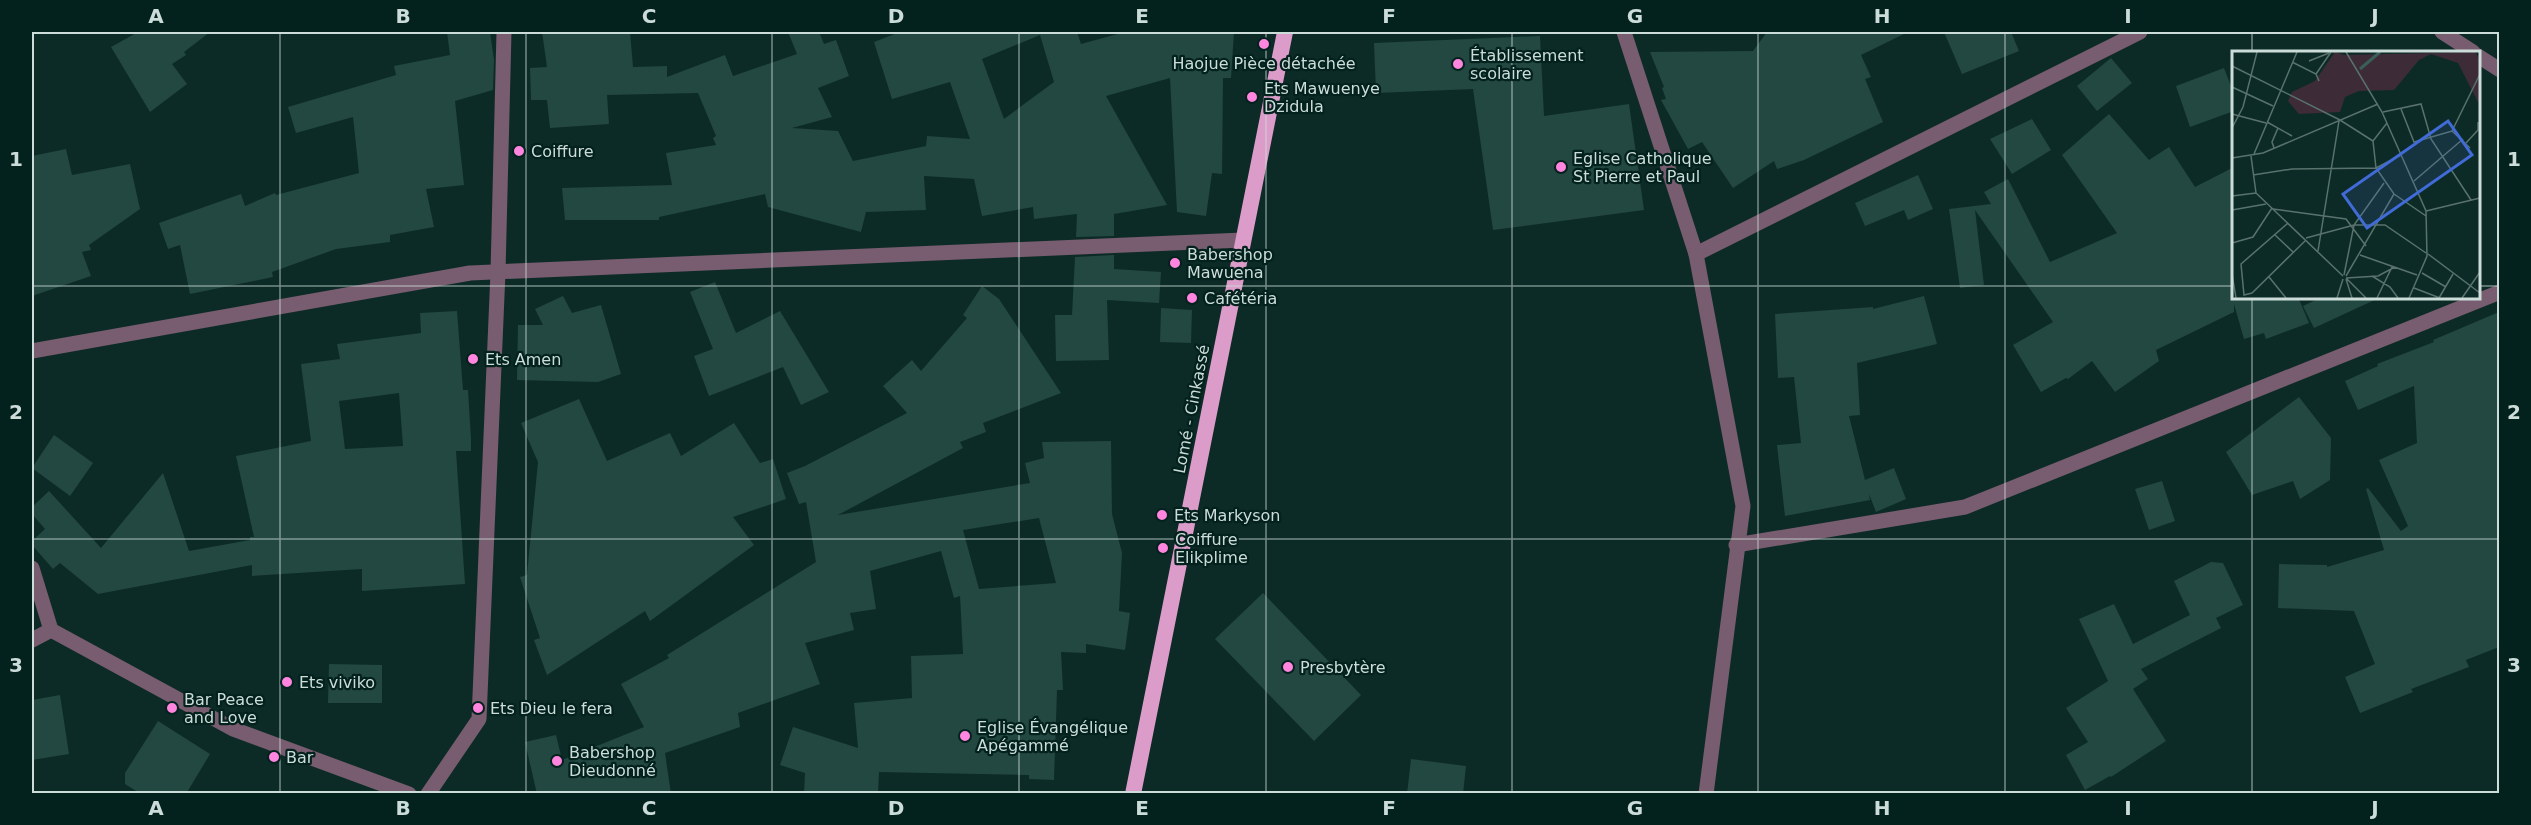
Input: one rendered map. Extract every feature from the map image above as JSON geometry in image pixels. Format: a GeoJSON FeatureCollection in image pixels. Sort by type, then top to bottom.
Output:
{"type":"FeatureCollection","features":[{"type":"Feature","properties":{"kind":"highway","name":"Lomé - Cinkassé"},"geometry":{"type":"LineString","coordinates":[[1133,794],[1285,32]]}},
{"type":"Feature","properties":{"kind":"street"},"geometry":{"type":"LineString","coordinates":[[428,794],[478,719],[498,272],[504,32]]}},
{"type":"Feature","properties":{"kind":"street"},"geometry":{"type":"LineString","coordinates":[[1624,32],[1696,254],[1743,506],[1736,545],[1706,794]]}},
{"type":"Feature","properties":{"kind":"street"},"geometry":{"type":"LineString","coordinates":[[1696,254],[2140,32]]}},
{"type":"Feature","properties":{"kind":"street"},"geometry":{"type":"LineString","coordinates":[[2442,32],[2472,51]]}},
{"type":"Feature","properties":{"kind":"street"},"geometry":{"type":"LineString","coordinates":[[2480,57],[2499,70]]}},
{"type":"Feature","properties":{"kind":"street"},"geometry":{"type":"LineString","coordinates":[[32,351],[470,273],[1243,240]]}},
{"type":"Feature","properties":{"kind":"street"},"geometry":{"type":"LineString","coordinates":[[1736,545],[1965,507],[2499,292]]}},
{"type":"Feature","properties":{"kind":"street"},"geometry":{"type":"LineString","coordinates":[[32,568],[51,630],[233,729],[409,794]]}},
{"type":"Feature","properties":{"kind":"street"},"geometry":{"type":"LineString","coordinates":[[32,640],[51,630]]}},
{"type":"Feature","properties":{"kind":"building"},"geometry":{"type":"Polygon","coordinates":[[[138,32],[210,32],[184,52],[186,55],[172,64],[187,84],[150,112],[111,47],[138,32]]]}},
{"type":"Feature","properties":{"kind":"building"},"geometry":{"type":"Polygon","coordinates":[[[447,32],[490,32],[494,60],[493,90],[455,101],[464,185],[426,189],[434,227],[390,235],[390,242],[336,249],[272,272],[273,277],[190,294],[180,245],[168,249],[159,223],[241,194],[245,206],[275,193],[276,195],[359,173],[353,117],[296,133],[288,107],[396,75],[394,66],[450,55],[447,32]]]}},
{"type":"Feature","properties":{"kind":"building"},"geometry":{"type":"Polygon","coordinates":[[[542,32],[630,32],[633,67],[667,66],[667,77],[725,55],[733,76],[797,54],[788,32],[819,32],[824,44],[836,40],[849,76],[818,88],[832,117],[792,128],[838,131],[853,161],[926,146],[927,136],[970,139],[950,82],[892,99],[874,42],[900,32],[1077,32],[1081,44],[1125,32],[1234,32],[1231,78],[1223,78],[1222,174],[1212,173],[1206,216],[1177,212],[1170,78],[1106,96],[1167,205],[1114,214],[1114,236],[1076,237],[1077,214],[1034,219],[1033,207],[982,216],[974,179],[924,176],[926,210],[866,212],[861,232],[768,207],[765,194],[659,217],[659,220],[565,220],[562,188],[672,185],[666,153],[716,145],[713,138],[716,136],[698,93],[607,95],[609,124],[550,128],[547,100],[531,100],[530,68],[547,67],[542,32]],[[1040,35],[982,59],[1004,119],[1054,82],[1040,35]]]}},
{"type":"Feature","properties":{"kind":"building"},"geometry":{"type":"Polygon","coordinates":[[[1767,32],[1908,32],[1861,55],[1871,77],[1865,79],[1883,122],[1804,160],[1777,169],[1774,161],[1733,188],[1702,142],[1688,149],[1661,100],[1666,99],[1662,88],[1664,87],[1650,52],[1753,51],[1767,32]]]}},
{"type":"Feature","properties":{"kind":"building"},"geometry":{"type":"Polygon","coordinates":[[[1944,32],[2011,32],[2019,51],[1962,74],[1944,32]]]}},
{"type":"Feature","properties":{"kind":"building","name":"Eglise Catholique St Pierre et Paul"},"geometry":{"type":"Polygon","coordinates":[[[1540,36],[1544,116],[1629,104],[1644,210],[1493,230],[1473,89],[1376,93],[1374,43],[1540,36]]]}},
{"type":"Feature","properties":{"kind":"building"},"geometry":{"type":"Polygon","coordinates":[[[2111,58],[2132,83],[2097,111],[2077,86],[2111,58]]]}},
{"type":"Feature","properties":{"kind":"building"},"geometry":{"type":"Polygon","coordinates":[[[2224,68],[2232,89],[2232,112],[2190,127],[2176,86],[2224,68]]]}},
{"type":"Feature","properties":{"kind":"building"},"geometry":{"type":"Polygon","coordinates":[[[2109,114],[2149,160],[2169,147],[2195,187],[2232,168],[2232,298],[2298,298],[2309,323],[2266,339],[2264,333],[2244,339],[2234,304],[2234,312],[2156,350],[2159,361],[2115,392],[2092,361],[2068,379],[2041,392],[2013,345],[2053,322],[1975,210],[1984,285],[1960,288],[1949,209],[1991,204],[1984,192],[2008,179],[2050,262],[2117,233],[2062,155],[2109,114]]]}},
{"type":"Feature","properties":{"kind":"building"},"geometry":{"type":"Polygon","coordinates":[[[2032,119],[2051,150],[2012,174],[1990,139],[2032,119]]]}},
{"type":"Feature","properties":{"kind":"building"},"geometry":{"type":"Polygon","coordinates":[[[66,149],[72,175],[130,164],[140,209],[89,245],[91,250],[82,252],[91,276],[32,296],[32,156],[66,149]]]}},
{"type":"Feature","properties":{"kind":"building"},"geometry":{"type":"Polygon","coordinates":[[[1918,175],[1933,209],[1908,220],[1904,210],[1865,226],[1855,203],[1918,175]]]}},
{"type":"Feature","properties":{"kind":"building"},"geometry":{"type":"Polygon","coordinates":[[[1114,255],[1114,269],[1161,272],[1159,303],[1107,300],[1109,360],[1056,361],[1055,315],[1072,315],[1075,257],[1114,255]]]}},
{"type":"Feature","properties":{"kind":"building"},"geometry":{"type":"Polygon","coordinates":[[[715,282],[736,333],[780,311],[829,392],[801,405],[783,367],[709,396],[694,356],[713,349],[690,292],[715,282]]]}},
{"type":"Feature","properties":{"kind":"building"},"geometry":{"type":"Polygon","coordinates":[[[982,286],[999,299],[1061,393],[983,423],[986,432],[960,442],[963,448],[838,515],[1030,483],[1025,463],[1044,458],[1042,442],[1111,441],[1112,514],[1122,553],[1119,611],[1130,613],[1125,650],[1086,644],[1086,653],[1061,652],[1063,690],[1057,690],[1054,780],[1029,779],[1029,775],[879,772],[878,794],[804,794],[805,773],[780,765],[793,727],[858,748],[854,703],[912,698],[911,656],[963,654],[960,596],[954,598],[941,551],[870,571],[876,609],[850,613],[854,630],[805,643],[820,684],[738,713],[740,727],[665,753],[671,794],[537,794],[525,742],[556,735],[562,760],[644,727],[621,684],[669,658],[667,655],[816,562],[806,502],[799,504],[787,473],[907,413],[883,386],[912,360],[921,371],[967,318],[963,315],[982,286]],[[1039,518],[963,530],[979,589],[1056,583],[1039,518]]]}},
{"type":"Feature","properties":{"kind":"building"},"geometry":{"type":"Polygon","coordinates":[[[563,296],[572,313],[601,305],[621,374],[598,382],[517,380],[518,325],[543,325],[535,309],[563,296]]]}},
{"type":"Feature","properties":{"kind":"building"},"geometry":{"type":"Polygon","coordinates":[[[1924,296],[1937,344],[1857,363],[1860,415],[1849,416],[1865,480],[1894,468],[1906,499],[1876,512],[1869,494],[1870,500],[1785,516],[1777,445],[1801,443],[1794,377],[1778,378],[1775,314],[1873,307],[1873,309],[1924,296]]]}},
{"type":"Feature","properties":{"kind":"building"},"geometry":{"type":"Polygon","coordinates":[[[2320,298],[2379,298],[2314,328],[2303,306],[2320,298]]]}},
{"type":"Feature","properties":{"kind":"building"},"geometry":{"type":"Polygon","coordinates":[[[1161,308],[1192,310],[1191,343],[1160,342],[1161,308]]]}},
{"type":"Feature","properties":{"kind":"building"},"geometry":{"type":"Polygon","coordinates":[[[457,311],[463,390],[468,390],[471,439],[471,451],[456,451],[465,584],[362,591],[362,569],[252,576],[252,565],[98,594],[60,563],[53,569],[32,545],[32,541],[45,529],[32,514],[32,507],[49,491],[101,548],[163,473],[189,551],[250,540],[250,537],[254,537],[236,456],[311,441],[301,364],[340,359],[337,344],[421,333],[420,313],[457,311]],[[399,393],[339,401],[345,449],[403,446],[399,393]]]}},
{"type":"Feature","properties":{"kind":"building"},"geometry":{"type":"Polygon","coordinates":[[[2499,312],[2499,647],[2466,660],[2469,667],[2411,689],[2413,692],[2360,713],[2345,677],[2375,664],[2354,611],[2278,608],[2279,564],[2327,565],[2327,567],[2384,550],[2366,489],[2368,488],[2401,531],[2408,526],[2379,460],[2417,443],[2414,386],[2358,410],[2345,381],[2378,366],[2377,364],[2434,342],[2433,340],[2499,312]]]}},
{"type":"Feature","properties":{"kind":"building"},"geometry":{"type":"Polygon","coordinates":[[[2299,397],[2331,438],[2330,480],[2300,499],[2293,481],[2252,495],[2226,452],[2299,397]]]}},
{"type":"Feature","properties":{"kind":"building"},"geometry":{"type":"Polygon","coordinates":[[[579,399],[607,461],[670,433],[681,456],[734,423],[760,463],[773,459],[786,499],[733,517],[754,545],[650,621],[645,611],[547,675],[534,640],[540,638],[520,577],[527,575],[538,462],[521,423],[579,399]]]}},
{"type":"Feature","properties":{"kind":"building"},"geometry":{"type":"Polygon","coordinates":[[[54,435],[93,463],[70,496],[32,468],[54,435]]]}},
{"type":"Feature","properties":{"kind":"building"},"geometry":{"type":"Polygon","coordinates":[[[2162,481],[2175,521],[2149,530],[2135,489],[2162,481]]]}},
{"type":"Feature","properties":{"kind":"building"},"geometry":{"type":"Polygon","coordinates":[[[2211,562],[2223,563],[2243,605],[2216,618],[2221,628],[2141,669],[2148,679],[2133,689],[2166,741],[2111,777],[2085,790],[2066,755],[2088,742],[2066,708],[2108,681],[2079,619],[2114,604],[2133,644],[2190,615],[2174,581],[2211,562]]]}},
{"type":"Feature","properties":{"kind":"building","name":"Presbytère"},"geometry":{"type":"Polygon","coordinates":[[[1263,593],[1361,695],[1314,741],[1215,639],[1263,593]]]}},
{"type":"Feature","properties":{"kind":"building"},"geometry":{"type":"Polygon","coordinates":[[[329,664],[382,665],[382,703],[328,703],[329,664]]]}},
{"type":"Feature","properties":{"kind":"building"},"geometry":{"type":"Polygon","coordinates":[[[60,695],[69,754],[32,760],[32,700],[60,695]]]}},
{"type":"Feature","properties":{"kind":"building"},"geometry":{"type":"Polygon","coordinates":[[[158,721],[210,754],[186,794],[141,794],[125,784],[125,773],[158,721]]]}},
{"type":"Feature","properties":{"kind":"building"},"geometry":{"type":"Polygon","coordinates":[[[1411,759],[1466,766],[1463,794],[1407,794],[1411,759]]]}},
{"type":"Feature","properties":{"kind":"place","name":"Haojue Pièce détachée"},"geometry":{"type":"Point","coordinates":[1264,44]}},
{"type":"Feature","properties":{"kind":"place","name":"Établissement scolaire"},"geometry":{"type":"Point","coordinates":[1458,64]}},
{"type":"Feature","properties":{"kind":"place","name":"Ets Mawuenye Dzidula"},"geometry":{"type":"Point","coordinates":[1252,97]}},
{"type":"Feature","properties":{"kind":"place","name":"Coiffure"},"geometry":{"type":"Point","coordinates":[519,151]}},
{"type":"Feature","properties":{"kind":"place","name":"Eglise Catholique St Pierre et Paul"},"geometry":{"type":"Point","coordinates":[1561,167]}},
{"type":"Feature","properties":{"kind":"place","name":"Babershop Mawuena"},"geometry":{"type":"Point","coordinates":[1175,263]}},
{"type":"Feature","properties":{"kind":"place","name":"Cafétéria"},"geometry":{"type":"Point","coordinates":[1192,298]}},
{"type":"Feature","properties":{"kind":"place","name":"Ets Amen"},"geometry":{"type":"Point","coordinates":[473,359]}},
{"type":"Feature","properties":{"kind":"place","name":"Ets Markyson"},"geometry":{"type":"Point","coordinates":[1162,515]}},
{"type":"Feature","properties":{"kind":"place","name":"Coiffure Elikplime"},"geometry":{"type":"Point","coordinates":[1163,548]}},
{"type":"Feature","properties":{"kind":"place","name":"Presbytère"},"geometry":{"type":"Point","coordinates":[1288,667]}},
{"type":"Feature","properties":{"kind":"place","name":"Ets viviko"},"geometry":{"type":"Point","coordinates":[287,682]}},
{"type":"Feature","properties":{"kind":"place","name":"Bar Peace and Love"},"geometry":{"type":"Point","coordinates":[172,708]}},
{"type":"Feature","properties":{"kind":"place","name":"Ets Dieu le fera"},"geometry":{"type":"Point","coordinates":[478,708]}},
{"type":"Feature","properties":{"kind":"place","name":"Eglise Évangélique Apégammé"},"geometry":{"type":"Point","coordinates":[965,736]}},
{"type":"Feature","properties":{"kind":"place","name":"Bar"},"geometry":{"type":"Point","coordinates":[274,757]}},
{"type":"Feature","properties":{"kind":"place","name":"Babershop Dieudonné"},"geometry":{"type":"Point","coordinates":[557,761]}}]}
